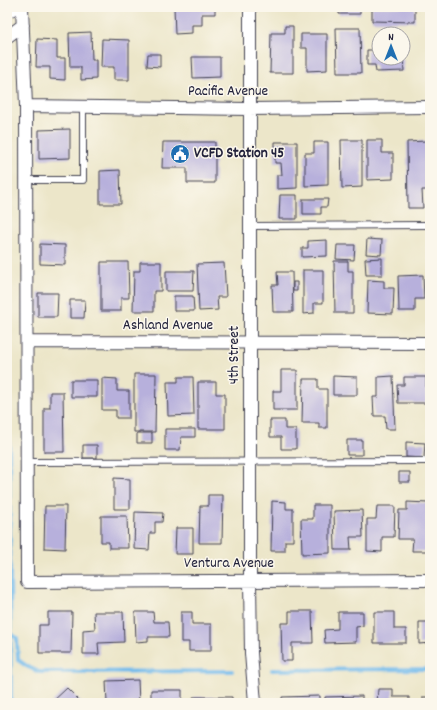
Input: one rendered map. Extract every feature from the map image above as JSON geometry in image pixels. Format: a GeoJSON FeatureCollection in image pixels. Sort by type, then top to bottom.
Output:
{"type":"FeatureCollection","features":[{"type":"Feature","properties":{"kind":"street","name":"4th Street"},"geometry":{"type":"LineString","coordinates":[[250,7],[250,580],[251,652],[255,703]]}},
{"type":"Feature","properties":{"kind":"street"},"geometry":{"type":"LineString","coordinates":[[22,8],[26,106],[28,462]]}},
{"type":"Feature","properties":{"kind":"street"},"geometry":{"type":"LineString","coordinates":[[7,37],[23,25]]}},
{"type":"Feature","properties":{"kind":"street","name":"Pacific Avenue"},"geometry":{"type":"LineString","coordinates":[[26,106],[249,109],[430,108]]}},
{"type":"Feature","properties":{"kind":"street","name":"Ashland Avenue"},"geometry":{"type":"LineString","coordinates":[[27,342],[430,343]]}},
{"type":"Feature","properties":{"kind":"street","name":"Ventura Avenue"},"geometry":{"type":"LineString","coordinates":[[28,462],[27,582],[430,580]]}},
{"type":"Feature","properties":{"kind":"lane"},"geometry":{"type":"LineString","coordinates":[[7,14],[22,8]]}},
{"type":"Feature","properties":{"kind":"lane"},"geometry":{"type":"LineString","coordinates":[[26,180],[83,180],[83,107]]}},
{"type":"Feature","properties":{"kind":"lane"},"geometry":{"type":"LineString","coordinates":[[251,226],[430,225]]}},
{"type":"Feature","properties":{"kind":"lane"},"geometry":{"type":"LineString","coordinates":[[28,462],[430,461]]}},
{"type":"Feature","properties":{"kind":"building"},"geometry":{"type":"Polygon","coordinates":[[[174,7],[215,7],[215,14],[202,14],[202,25],[192,25],[192,33],[175,34],[174,7]]]}},
{"type":"Feature","properties":{"kind":"building"},"geometry":{"type":"Polygon","coordinates":[[[339,7],[360,7],[360,14],[339,14],[339,7]]]}},
{"type":"Feature","properties":{"kind":"building"},"geometry":{"type":"Polygon","coordinates":[[[372,7],[415,7],[415,22],[372,21],[372,7]]]}},
{"type":"Feature","properties":{"kind":"building"},"geometry":{"type":"Polygon","coordinates":[[[285,26],[293,26],[293,73],[270,73],[271,33],[285,33],[285,26]]]}},
{"type":"Feature","properties":{"kind":"building"},"geometry":{"type":"Polygon","coordinates":[[[336,28],[360,28],[361,73],[337,73],[336,28]]]}},
{"type":"Feature","properties":{"kind":"building"},"geometry":{"type":"Polygon","coordinates":[[[91,32],[92,60],[96,60],[96,79],[81,80],[81,67],[70,67],[69,33],[91,32]]]}},
{"type":"Feature","properties":{"kind":"building"},"geometry":{"type":"Polygon","coordinates":[[[301,34],[327,34],[327,70],[307,71],[307,48],[301,48],[301,34]]]}},
{"type":"Feature","properties":{"kind":"building"},"geometry":{"type":"Polygon","coordinates":[[[37,39],[57,40],[57,58],[65,58],[65,80],[50,79],[50,67],[36,67],[37,39]]]}},
{"type":"Feature","properties":{"kind":"building"},"geometry":{"type":"Polygon","coordinates":[[[102,39],[129,40],[129,80],[114,80],[114,67],[101,67],[102,39]]]}},
{"type":"Feature","properties":{"kind":"building"},"geometry":{"type":"Polygon","coordinates":[[[367,50],[371,50],[371,65],[367,65],[367,50]]]}},
{"type":"Feature","properties":{"kind":"building"},"geometry":{"type":"Polygon","coordinates":[[[148,54],[160,54],[160,67],[147,66],[148,54]]]}},
{"type":"Feature","properties":{"kind":"building"},"geometry":{"type":"Polygon","coordinates":[[[192,57],[220,57],[220,77],[193,78],[192,57]]]}},
{"type":"Feature","properties":{"kind":"building"},"geometry":{"type":"Polygon","coordinates":[[[375,66],[404,66],[404,71],[376,72],[375,66]]]}},
{"type":"Feature","properties":{"kind":"building"},"geometry":{"type":"Polygon","coordinates":[[[70,129],[70,158],[39,159],[39,130],[70,129]]]}},
{"type":"Feature","properties":{"kind":"building"},"geometry":{"type":"Polygon","coordinates":[[[341,140],[362,140],[362,187],[342,188],[341,140]]]}},
{"type":"Feature","properties":{"kind":"building"},"geometry":{"type":"Polygon","coordinates":[[[367,140],[382,140],[382,153],[393,153],[393,179],[367,180],[367,140]]]}},
{"type":"Feature","properties":{"kind":"building"},"geometry":{"type":"Polygon","coordinates":[[[426,141],[427,190],[422,190],[423,208],[408,208],[407,142],[426,141]]]}},
{"type":"Feature","properties":{"kind":"building"},"geometry":{"type":"Polygon","coordinates":[[[163,142],[215,142],[215,183],[187,183],[187,168],[162,168],[163,142]]]}},
{"type":"Feature","properties":{"kind":"building"},"geometry":{"type":"Polygon","coordinates":[[[275,142],[297,142],[297,188],[277,189],[277,175],[282,175],[281,163],[275,163],[275,142]]]}},
{"type":"Feature","properties":{"kind":"building"},"geometry":{"type":"Polygon","coordinates":[[[314,142],[328,142],[328,185],[305,186],[305,153],[314,153],[314,142]]]}},
{"type":"Feature","properties":{"kind":"building"},"geometry":{"type":"Polygon","coordinates":[[[120,170],[121,204],[100,204],[100,171],[120,170]]]}},
{"type":"Feature","properties":{"kind":"building"},"geometry":{"type":"Polygon","coordinates":[[[280,195],[297,195],[297,219],[279,219],[280,195]]]}},
{"type":"Feature","properties":{"kind":"building"},"geometry":{"type":"Polygon","coordinates":[[[303,199],[328,199],[327,207],[321,207],[321,214],[303,214],[303,199]]]}},
{"type":"Feature","properties":{"kind":"building"},"geometry":{"type":"Polygon","coordinates":[[[367,239],[382,240],[381,255],[366,254],[367,239]]]}},
{"type":"Feature","properties":{"kind":"building"},"geometry":{"type":"Polygon","coordinates":[[[327,240],[327,256],[302,257],[302,248],[308,248],[308,241],[327,240]]]}},
{"type":"Feature","properties":{"kind":"building"},"geometry":{"type":"Polygon","coordinates":[[[40,244],[65,245],[65,265],[40,264],[40,244]]]}},
{"type":"Feature","properties":{"kind":"building"},"geometry":{"type":"Polygon","coordinates":[[[337,245],[355,245],[354,260],[336,259],[337,245]]]}},
{"type":"Feature","properties":{"kind":"building"},"geometry":{"type":"Polygon","coordinates":[[[382,258],[382,275],[366,275],[365,259],[382,258]]]}},
{"type":"Feature","properties":{"kind":"building"},"geometry":{"type":"Polygon","coordinates":[[[334,261],[348,261],[348,271],[353,271],[353,313],[335,313],[334,261]]]}},
{"type":"Feature","properties":{"kind":"building"},"geometry":{"type":"Polygon","coordinates":[[[101,262],[128,262],[129,298],[121,298],[121,311],[101,311],[101,262]]]}},
{"type":"Feature","properties":{"kind":"building"},"geometry":{"type":"Polygon","coordinates":[[[140,262],[161,262],[161,291],[154,291],[154,311],[133,311],[134,271],[140,271],[140,262]]]}},
{"type":"Feature","properties":{"kind":"building"},"geometry":{"type":"Polygon","coordinates":[[[224,263],[226,297],[217,297],[218,310],[199,311],[197,264],[224,263]]]}},
{"type":"Feature","properties":{"kind":"building"},"geometry":{"type":"Polygon","coordinates":[[[303,270],[323,270],[323,303],[314,303],[314,313],[303,314],[303,270]]]}},
{"type":"Feature","properties":{"kind":"building"},"geometry":{"type":"Polygon","coordinates":[[[166,271],[194,271],[193,291],[166,291],[166,271]]]}},
{"type":"Feature","properties":{"kind":"building"},"geometry":{"type":"Polygon","coordinates":[[[277,272],[292,272],[293,312],[273,312],[272,285],[278,285],[277,272]]]}},
{"type":"Feature","properties":{"kind":"building"},"geometry":{"type":"Polygon","coordinates":[[[423,275],[424,299],[415,299],[415,311],[399,311],[398,276],[423,275]]]}},
{"type":"Feature","properties":{"kind":"building"},"geometry":{"type":"Polygon","coordinates":[[[368,280],[384,281],[384,288],[394,288],[393,314],[367,313],[368,280]]]}},
{"type":"Feature","properties":{"kind":"building"},"geometry":{"type":"Polygon","coordinates":[[[293,282],[297,282],[297,291],[293,291],[293,282]]]}},
{"type":"Feature","properties":{"kind":"building"},"geometry":{"type":"Polygon","coordinates":[[[38,293],[58,293],[57,317],[38,317],[38,293]]]}},
{"type":"Feature","properties":{"kind":"building"},"geometry":{"type":"Polygon","coordinates":[[[174,296],[193,296],[194,311],[174,311],[174,296]]]}},
{"type":"Feature","properties":{"kind":"building"},"geometry":{"type":"Polygon","coordinates":[[[70,300],[85,300],[84,318],[70,318],[70,300]]]}},
{"type":"Feature","properties":{"kind":"building"},"geometry":{"type":"Polygon","coordinates":[[[281,370],[297,370],[297,410],[273,410],[273,391],[281,391],[281,370]]]}},
{"type":"Feature","properties":{"kind":"building"},"geometry":{"type":"Polygon","coordinates":[[[134,374],[156,374],[155,432],[134,432],[134,374]]]}},
{"type":"Feature","properties":{"kind":"building"},"geometry":{"type":"Polygon","coordinates":[[[333,376],[357,377],[357,395],[333,395],[333,376]]]}},
{"type":"Feature","properties":{"kind":"building"},"geometry":{"type":"Polygon","coordinates":[[[393,376],[395,429],[386,429],[385,416],[374,416],[373,397],[378,397],[378,377],[393,376]]]}},
{"type":"Feature","properties":{"kind":"building"},"geometry":{"type":"Polygon","coordinates":[[[178,377],[193,377],[194,415],[168,416],[167,382],[178,382],[178,377]]]}},
{"type":"Feature","properties":{"kind":"building"},"geometry":{"type":"Polygon","coordinates":[[[404,377],[426,377],[426,403],[398,403],[397,385],[404,385],[404,377]]]}},
{"type":"Feature","properties":{"kind":"building"},"geometry":{"type":"Polygon","coordinates":[[[102,378],[117,379],[117,391],[129,391],[129,418],[116,418],[116,410],[102,410],[102,378]]]}},
{"type":"Feature","properties":{"kind":"building"},"geometry":{"type":"Polygon","coordinates":[[[303,379],[318,379],[318,389],[327,389],[327,428],[319,428],[319,423],[302,423],[303,379]]]}},
{"type":"Feature","properties":{"kind":"building"},"geometry":{"type":"Polygon","coordinates":[[[71,380],[97,380],[97,397],[71,397],[71,380]]]}},
{"type":"Feature","properties":{"kind":"building"},"geometry":{"type":"Polygon","coordinates":[[[198,382],[216,382],[216,394],[225,394],[225,429],[198,429],[198,382]]]}},
{"type":"Feature","properties":{"kind":"building"},"geometry":{"type":"Polygon","coordinates":[[[50,392],[63,392],[64,452],[44,452],[44,408],[50,408],[50,392]]]}},
{"type":"Feature","properties":{"kind":"building"},"geometry":{"type":"Polygon","coordinates":[[[270,420],[285,420],[285,429],[296,429],[296,449],[281,449],[281,437],[270,437],[270,420]]]}},
{"type":"Feature","properties":{"kind":"building"},"geometry":{"type":"Polygon","coordinates":[[[165,429],[195,429],[195,437],[181,437],[180,450],[165,450],[165,429]]]}},
{"type":"Feature","properties":{"kind":"building"},"geometry":{"type":"Polygon","coordinates":[[[137,433],[152,433],[152,443],[137,443],[137,433]]]}},
{"type":"Feature","properties":{"kind":"building"},"geometry":{"type":"Polygon","coordinates":[[[347,440],[362,440],[362,455],[347,455],[347,440]]]}},
{"type":"Feature","properties":{"kind":"building"},"geometry":{"type":"Polygon","coordinates":[[[406,442],[425,443],[424,458],[406,457],[406,442]]]}},
{"type":"Feature","properties":{"kind":"building"},"geometry":{"type":"Polygon","coordinates":[[[83,445],[97,445],[97,458],[83,458],[83,445]]]}},
{"type":"Feature","properties":{"kind":"building"},"geometry":{"type":"Polygon","coordinates":[[[399,472],[410,472],[410,482],[399,482],[399,472]]]}},
{"type":"Feature","properties":{"kind":"building"},"geometry":{"type":"Polygon","coordinates":[[[114,478],[130,479],[130,509],[114,509],[114,478]]]}},
{"type":"Feature","properties":{"kind":"building"},"geometry":{"type":"Polygon","coordinates":[[[208,495],[223,495],[222,543],[199,543],[200,506],[208,506],[208,495]]]}},
{"type":"Feature","properties":{"kind":"building"},"geometry":{"type":"Polygon","coordinates":[[[272,501],[286,502],[286,509],[293,509],[293,541],[285,541],[285,551],[271,551],[272,501]]]}},
{"type":"Feature","properties":{"kind":"building"},"geometry":{"type":"Polygon","coordinates":[[[407,502],[428,503],[427,551],[412,551],[413,539],[398,539],[399,510],[407,510],[407,502]]]}},
{"type":"Feature","properties":{"kind":"building"},"geometry":{"type":"Polygon","coordinates":[[[313,505],[330,505],[330,553],[302,554],[301,519],[313,519],[313,505]]]}},
{"type":"Feature","properties":{"kind":"building"},"geometry":{"type":"Polygon","coordinates":[[[45,506],[66,506],[65,549],[44,548],[45,506]]]}},
{"type":"Feature","properties":{"kind":"building"},"geometry":{"type":"Polygon","coordinates":[[[377,506],[395,506],[394,537],[382,537],[382,552],[367,551],[367,519],[376,519],[377,506]]]}},
{"type":"Feature","properties":{"kind":"building"},"geometry":{"type":"Polygon","coordinates":[[[362,510],[363,537],[350,537],[351,550],[335,550],[334,511],[362,510]]]}},
{"type":"Feature","properties":{"kind":"building"},"geometry":{"type":"Polygon","coordinates":[[[135,512],[163,513],[162,522],[155,522],[155,533],[150,533],[149,550],[134,549],[135,512]]]}},
{"type":"Feature","properties":{"kind":"building"},"geometry":{"type":"Polygon","coordinates":[[[101,516],[127,516],[128,548],[109,548],[109,542],[101,542],[101,516]]]}},
{"type":"Feature","properties":{"kind":"building"},"geometry":{"type":"Polygon","coordinates":[[[176,528],[193,528],[193,554],[175,554],[176,528]]]}},
{"type":"Feature","properties":{"kind":"building"},"geometry":{"type":"Polygon","coordinates":[[[289,611],[312,611],[313,643],[292,643],[292,661],[282,661],[281,623],[289,623],[289,611]]]}},
{"type":"Feature","properties":{"kind":"building"},"geometry":{"type":"Polygon","coordinates":[[[48,612],[72,612],[71,653],[39,653],[39,625],[48,625],[48,612]]]}},
{"type":"Feature","properties":{"kind":"building"},"geometry":{"type":"Polygon","coordinates":[[[94,612],[123,612],[124,642],[98,643],[99,654],[83,654],[83,630],[95,629],[94,612]]]}},
{"type":"Feature","properties":{"kind":"building"},"geometry":{"type":"Polygon","coordinates":[[[135,612],[153,612],[154,622],[168,622],[169,637],[148,637],[148,641],[136,642],[135,612]]]}},
{"type":"Feature","properties":{"kind":"building"},"geometry":{"type":"Polygon","coordinates":[[[181,612],[192,612],[192,624],[211,624],[211,651],[189,651],[189,642],[181,642],[181,612]]]}},
{"type":"Feature","properties":{"kind":"building"},"geometry":{"type":"Polygon","coordinates":[[[338,612],[363,612],[363,626],[356,627],[356,642],[325,643],[324,630],[338,629],[338,612]]]}},
{"type":"Feature","properties":{"kind":"building"},"geometry":{"type":"Polygon","coordinates":[[[374,612],[394,612],[394,629],[406,629],[406,643],[374,643],[374,612]]]}},
{"type":"Feature","properties":{"kind":"building"},"geometry":{"type":"Polygon","coordinates":[[[419,622],[430,622],[430,643],[419,644],[419,622]]]}},
{"type":"Feature","properties":{"kind":"building"},"geometry":{"type":"Polygon","coordinates":[[[138,680],[139,703],[107,703],[106,681],[138,680]]]}},
{"type":"Feature","properties":{"kind":"building"},"geometry":{"type":"Polygon","coordinates":[[[67,688],[82,703],[51,703],[67,688]]]}},
{"type":"Feature","properties":{"kind":"building"},"geometry":{"type":"Polygon","coordinates":[[[378,689],[393,689],[393,697],[409,697],[409,703],[377,703],[378,689]]]}},
{"type":"Feature","properties":{"kind":"building"},"geometry":{"type":"Polygon","coordinates":[[[151,690],[182,690],[182,703],[151,703],[151,690]]]}},
{"type":"Feature","properties":{"kind":"building"},"geometry":{"type":"Polygon","coordinates":[[[320,696],[320,703],[282,703],[282,697],[320,696]]]}},
{"type":"Feature","properties":{"kind":"building"},"geometry":{"type":"Polygon","coordinates":[[[362,696],[362,703],[325,703],[325,697],[362,696]]]}},
{"type":"Feature","properties":{"kind":"building"},"geometry":{"type":"Polygon","coordinates":[[[193,697],[232,697],[232,703],[193,703],[193,697]]]}},
{"type":"Feature","properties":{"kind":"building"},"geometry":{"type":"Polygon","coordinates":[[[423,697],[430,697],[430,703],[423,703],[423,697]]]}},
{"type":"Feature","properties":{"kind":"waterway"},"geometry":{"type":"LineString","coordinates":[[7,183],[11,703]]}},
{"type":"Feature","properties":{"kind":"waterway"},"geometry":{"type":"LineString","coordinates":[[11,634],[17,638],[18,660],[39,672],[232,671]]}},
{"type":"Feature","properties":{"kind":"waterway"},"geometry":{"type":"LineString","coordinates":[[272,670],[430,669]]}},
{"type":"Feature","properties":{"kind":"place","name":"VCFD Station 45"},"geometry":{"type":"Point","coordinates":[180,154]}}]}
